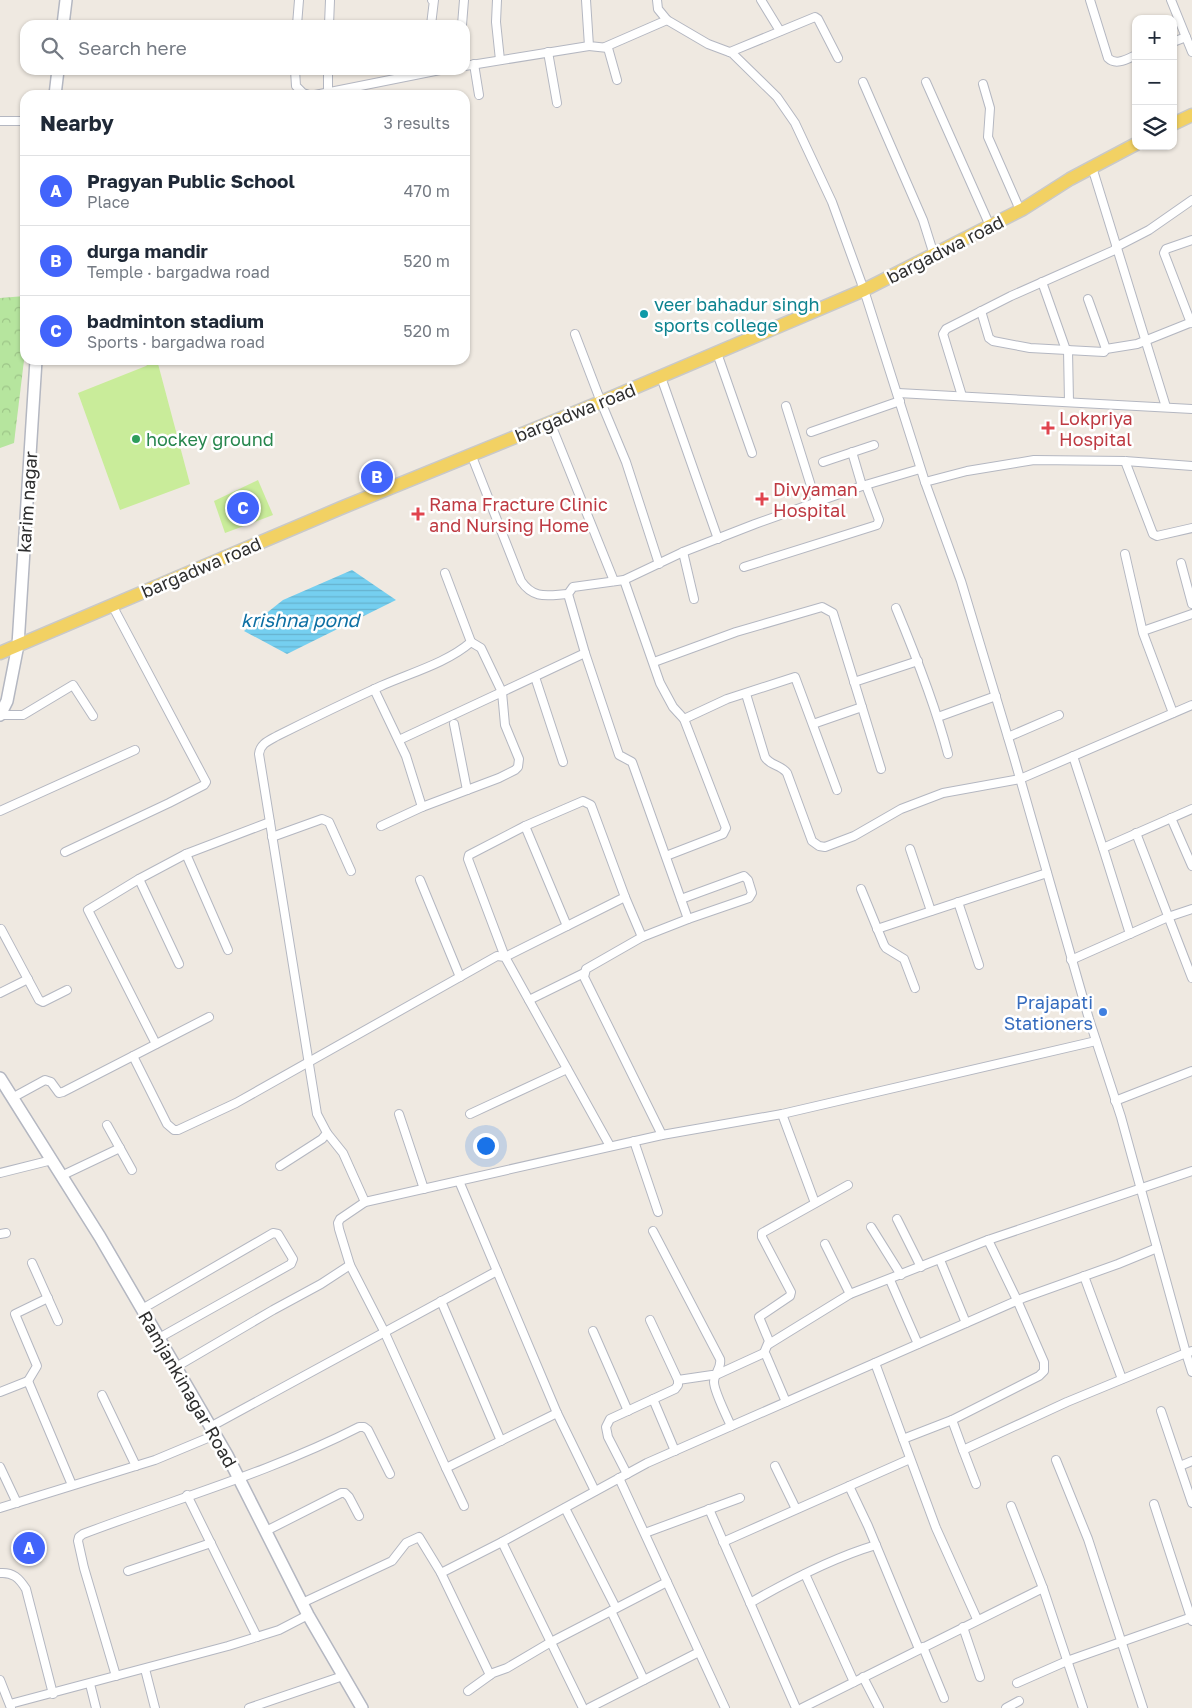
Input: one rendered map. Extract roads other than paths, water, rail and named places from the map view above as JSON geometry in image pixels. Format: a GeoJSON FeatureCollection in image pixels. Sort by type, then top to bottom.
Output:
{"type":"FeatureCollection","features":[{"type":"Feature","properties":{"kind":"main road"},"geometry":{"type":"LineString","coordinates":[[1177,122],[1192,115]]}},
{"type":"Feature","properties":{"kind":"main road","name":"bargadwa road"},"geometry":{"type":"LineString","coordinates":[[0,653],[472,454],[661,377],[864,290],[1020,210],[1070,179],[1132,146]]}},
{"type":"Feature","properties":{"kind":"street"},"geometry":{"type":"LineString","coordinates":[[64,20],[66,0]]}},
{"type":"Feature","properties":{"kind":"street"},"geometry":{"type":"LineString","coordinates":[[297,20],[298,0]]}},
{"type":"Feature","properties":{"kind":"street"},"geometry":{"type":"LineString","coordinates":[[329,20],[330,0]]}},
{"type":"Feature","properties":{"kind":"street"},"geometry":{"type":"LineString","coordinates":[[432,0],[434,0],[432,20]]}},
{"type":"Feature","properties":{"kind":"street"},"geometry":{"type":"LineString","coordinates":[[462,20],[464,0]]}},
{"type":"Feature","properties":{"kind":"street"},"geometry":{"type":"LineString","coordinates":[[497,0],[496,22],[500,60]]}},
{"type":"Feature","properties":{"kind":"street"},"geometry":{"type":"LineString","coordinates":[[586,0],[589,46]]}},
{"type":"Feature","properties":{"kind":"street"},"geometry":{"type":"LineString","coordinates":[[657,0],[658,9],[667,20],[708,44],[730,52],[749,68],[777,97],[795,123],[832,202],[864,290],[920,469],[961,581],[1008,737],[1071,960],[1115,1101],[1156,1248],[1189,1352],[1192,1372]]}},
{"type":"Feature","properties":{"kind":"street"},"geometry":{"type":"LineString","coordinates":[[761,0],[780,31]]}},
{"type":"Feature","properties":{"kind":"street"},"geometry":{"type":"LineString","coordinates":[[1090,0],[1108,58],[1111,61],[1117,62],[1132,57]]}},
{"type":"Feature","properties":{"kind":"street"},"geometry":{"type":"LineString","coordinates":[[1172,0],[1192,52]]}},
{"type":"Feature","properties":{"kind":"street"},"geometry":{"type":"LineString","coordinates":[[730,52],[815,17],[818,19],[838,58]]}},
{"type":"Feature","properties":{"kind":"street"},"geometry":{"type":"LineString","coordinates":[[470,65],[589,46],[605,47],[667,20]]}},
{"type":"Feature","properties":{"kind":"street"},"geometry":{"type":"LineString","coordinates":[[1177,40],[1186,37]]}},
{"type":"Feature","properties":{"kind":"street"},"geometry":{"type":"LineString","coordinates":[[605,47],[610,51],[617,80]]}},
{"type":"Feature","properties":{"kind":"street"},"geometry":{"type":"LineString","coordinates":[[548,52],[557,103]]}},
{"type":"Feature","properties":{"kind":"street"},"geometry":{"type":"LineString","coordinates":[[474,64],[479,95]]}},
{"type":"Feature","properties":{"kind":"street"},"geometry":{"type":"LineString","coordinates":[[55,90],[57,75]]}},
{"type":"Feature","properties":{"kind":"street"},"geometry":{"type":"LineString","coordinates":[[295,75],[296,86],[300,90]]}},
{"type":"Feature","properties":{"kind":"street"},"geometry":{"type":"LineString","coordinates":[[328,75],[328,90]]}},
{"type":"Feature","properties":{"kind":"street"},"geometry":{"type":"LineString","coordinates":[[337,90],[408,75]]}},
{"type":"Feature","properties":{"kind":"street"},"geometry":{"type":"LineString","coordinates":[[863,82],[923,220],[934,255]]}},
{"type":"Feature","properties":{"kind":"street"},"geometry":{"type":"LineString","coordinates":[[926,82],[990,226]]}},
{"type":"Feature","properties":{"kind":"street"},"geometry":{"type":"LineString","coordinates":[[983,84],[990,108],[988,137],[1020,210]]}},
{"type":"Feature","properties":{"kind":"street"},"geometry":{"type":"LineString","coordinates":[[0,121],[20,121]]}},
{"type":"Feature","properties":{"kind":"street"},"geometry":{"type":"LineString","coordinates":[[1092,167],[1166,407]]}},
{"type":"Feature","properties":{"kind":"street"},"geometry":{"type":"LineString","coordinates":[[962,396],[943,331],[946,328],[1117,248],[1149,230],[1192,200]]}},
{"type":"Feature","properties":{"kind":"street"},"geometry":{"type":"LineString","coordinates":[[981,311],[989,338],[992,341],[1030,348],[1104,352],[1106,349],[1137,344],[1191,322],[1164,254],[1166,249],[1192,240]]}},
{"type":"Feature","properties":{"kind":"street"},"geometry":{"type":"LineString","coordinates":[[1042,282],[1067,350],[1069,402]]}},
{"type":"Feature","properties":{"kind":"street"},"geometry":{"type":"LineString","coordinates":[[1088,299],[1106,349]]}},
{"type":"Feature","properties":{"kind":"street"},"geometry":{"type":"LineString","coordinates":[[575,334],[626,462],[659,564]]}},
{"type":"Feature","properties":{"kind":"street"},"geometry":{"type":"LineString","coordinates":[[717,353],[752,453]]}},
{"type":"Feature","properties":{"kind":"street","name":"karim nagar"},"geometry":{"type":"LineString","coordinates":[[3,715],[18,645],[36,365]]}},
{"type":"Feature","properties":{"kind":"street"},"geometry":{"type":"LineString","coordinates":[[661,377],[718,539]]}},
{"type":"Feature","properties":{"kind":"street"},"geometry":{"type":"LineString","coordinates":[[811,432],[899,397],[962,396],[1192,409]]}},
{"type":"Feature","properties":{"kind":"street"},"geometry":{"type":"LineString","coordinates":[[786,406],[816,502]]}},
{"type":"Feature","properties":{"kind":"street"},"geometry":{"type":"LineString","coordinates":[[550,422],[614,581]]}},
{"type":"Feature","properties":{"kind":"street"},"geometry":{"type":"LineString","coordinates":[[823,462],[874,445]]}},
{"type":"Feature","properties":{"kind":"street"},"geometry":{"type":"LineString","coordinates":[[744,567],[877,525],[879,520],[852,452]]}},
{"type":"Feature","properties":{"kind":"street"},"geometry":{"type":"LineString","coordinates":[[472,454],[525,587],[536,594],[568,594]]}},
{"type":"Feature","properties":{"kind":"street"},"geometry":{"type":"LineString","coordinates":[[925,482],[967,471],[1034,460],[1192,466]]}},
{"type":"Feature","properties":{"kind":"street"},"geometry":{"type":"LineString","coordinates":[[1125,462],[1152,534],[1157,536],[1192,528]]}},
{"type":"Feature","properties":{"kind":"street"},"geometry":{"type":"LineString","coordinates":[[568,594],[573,587],[624,580],[683,552],[816,502],[864,485],[920,469]]}},
{"type":"Feature","properties":{"kind":"street"},"geometry":{"type":"LineString","coordinates":[[683,552],[694,599]]}},
{"type":"Feature","properties":{"kind":"street"},"geometry":{"type":"LineString","coordinates":[[1125,554],[1143,631],[1173,713]]}},
{"type":"Feature","properties":{"kind":"street"},"geometry":{"type":"LineString","coordinates":[[1181,563],[1192,604]]}},
{"type":"Feature","properties":{"kind":"street"},"geometry":{"type":"LineString","coordinates":[[381,826],[422,806],[499,778],[518,767],[519,759],[505,725],[502,692],[480,648],[471,642],[446,573]]}},
{"type":"Feature","properties":{"kind":"street"},"geometry":{"type":"LineString","coordinates":[[624,580],[660,682],[673,707],[684,719],[726,828],[723,834],[666,856]]}},
{"type":"Feature","properties":{"kind":"street"},"geometry":{"type":"LineString","coordinates":[[568,594],[585,653],[619,755],[632,762],[688,919]]}},
{"type":"Feature","properties":{"kind":"street"},"geometry":{"type":"LineString","coordinates":[[64,852],[169,803],[204,785],[206,782],[112,605]]}},
{"type":"Feature","properties":{"kind":"street"},"geometry":{"type":"LineString","coordinates":[[654,662],[736,632],[822,607],[833,613],[881,769]]}},
{"type":"Feature","properties":{"kind":"street"},"geometry":{"type":"LineString","coordinates":[[896,608],[938,717],[948,754]]}},
{"type":"Feature","properties":{"kind":"street"},"geometry":{"type":"LineString","coordinates":[[1143,631],[1192,614]]}},
{"type":"Feature","properties":{"kind":"street"},"geometry":{"type":"LineString","coordinates":[[365,1202],[343,1153],[327,1133],[317,1114],[258,754],[263,744],[374,689],[442,660],[462,650],[471,642]]}},
{"type":"Feature","properties":{"kind":"street"},"geometry":{"type":"LineString","coordinates":[[399,740],[585,653]]}},
{"type":"Feature","properties":{"kind":"street"},"geometry":{"type":"LineString","coordinates":[[854,682],[918,661]]}},
{"type":"Feature","properties":{"kind":"street"},"geometry":{"type":"LineString","coordinates":[[535,677],[563,762]]}},
{"type":"Feature","properties":{"kind":"street"},"geometry":{"type":"LineString","coordinates":[[684,719],[727,699],[795,677],[837,790]]}},
{"type":"Feature","properties":{"kind":"street"},"geometry":{"type":"LineString","coordinates":[[3,715],[20,716],[26,714],[73,685],[93,716]]}},
{"type":"Feature","properties":{"kind":"street"},"geometry":{"type":"LineString","coordinates":[[374,689],[406,756],[422,806]]}},
{"type":"Feature","properties":{"kind":"street"},"geometry":{"type":"LineString","coordinates":[[746,694],[766,761],[781,766],[787,773],[812,841],[819,846],[825,847],[854,836],[901,809],[942,793],[1020,779],[1192,705]]}},
{"type":"Feature","properties":{"kind":"street"},"geometry":{"type":"LineString","coordinates":[[938,717],[996,696]]}},
{"type":"Feature","properties":{"kind":"street"},"geometry":{"type":"LineString","coordinates":[[814,724],[862,707]]}},
{"type":"Feature","properties":{"kind":"street"},"geometry":{"type":"LineString","coordinates":[[1008,737],[1059,715]]}},
{"type":"Feature","properties":{"kind":"street"},"geometry":{"type":"LineString","coordinates":[[454,724],[467,790]]}},
{"type":"Feature","properties":{"kind":"street"},"geometry":{"type":"LineString","coordinates":[[0,811],[135,750]]}},
{"type":"Feature","properties":{"kind":"street"},"geometry":{"type":"LineString","coordinates":[[1073,756],[1130,934]]}},
{"type":"Feature","properties":{"kind":"street"},"geometry":{"type":"LineString","coordinates":[[610,1146],[505,957],[468,859],[469,855],[525,826],[583,801],[587,802],[591,805],[642,937]]}},
{"type":"Feature","properties":{"kind":"street"},"geometry":{"type":"LineString","coordinates":[[1103,848],[1192,809]]}},
{"type":"Feature","properties":{"kind":"street"},"geometry":{"type":"LineString","coordinates":[[1171,818],[1192,866]]}},
{"type":"Feature","properties":{"kind":"street"},"geometry":{"type":"LineString","coordinates":[[272,837],[322,819],[326,820],[329,822],[351,871]]}},
{"type":"Feature","properties":{"kind":"street"},"geometry":{"type":"LineString","coordinates":[[156,1044],[88,910],[139,878],[186,854],[270,822]]}},
{"type":"Feature","properties":{"kind":"street"},"geometry":{"type":"LineString","coordinates":[[525,826],[567,926]]}},
{"type":"Feature","properties":{"kind":"street"},"geometry":{"type":"LineString","coordinates":[[1136,833],[1192,978]]}},
{"type":"Feature","properties":{"kind":"street"},"geometry":{"type":"LineString","coordinates":[[910,849],[931,911]]}},
{"type":"Feature","properties":{"kind":"street"},"geometry":{"type":"LineString","coordinates":[[186,854],[228,950]]}},
{"type":"Feature","properties":{"kind":"street"},"geometry":{"type":"LineString","coordinates":[[877,929],[1046,873]]}},
{"type":"Feature","properties":{"kind":"street"},"geometry":{"type":"LineString","coordinates":[[529,1000],[584,973],[642,937],[749,898],[752,893],[748,880],[744,876],[681,899]]}},
{"type":"Feature","properties":{"kind":"street"},"geometry":{"type":"LineString","coordinates":[[139,878],[179,964]]}},
{"type":"Feature","properties":{"kind":"street"},"geometry":{"type":"LineString","coordinates":[[420,880],[460,978]]}},
{"type":"Feature","properties":{"kind":"street"},"geometry":{"type":"LineString","coordinates":[[861,889],[886,948],[904,959],[915,988]]}},
{"type":"Feature","properties":{"kind":"street"},"geometry":{"type":"LineString","coordinates":[[133,1056],[167,1124],[174,1130],[178,1130],[236,1103],[497,956],[505,957],[625,897]]}},
{"type":"Feature","properties":{"kind":"street"},"geometry":{"type":"LineString","coordinates":[[958,902],[979,965]]}},
{"type":"Feature","properties":{"kind":"street"},"geometry":{"type":"LineString","coordinates":[[1071,960],[1168,917],[1192,909]]}},
{"type":"Feature","properties":{"kind":"street"},"geometry":{"type":"LineString","coordinates":[[1,929],[41,1002],[67,990]]}},
{"type":"Feature","properties":{"kind":"street"},"geometry":{"type":"LineString","coordinates":[[584,973],[584,977],[662,1134]]}},
{"type":"Feature","properties":{"kind":"street"},"geometry":{"type":"LineString","coordinates":[[0,993],[28,979]]}},
{"type":"Feature","properties":{"kind":"street"},"geometry":{"type":"LineString","coordinates":[[12,1098],[45,1080],[51,1082],[59,1093],[63,1092],[209,1017]]}},
{"type":"Feature","properties":{"kind":"street"},"geometry":{"type":"LineString","coordinates":[[464,1506],[384,1331],[350,1265],[338,1223],[340,1219],[365,1202],[662,1134],[782,1114],[1096,1041]]}},
{"type":"Feature","properties":{"kind":"street"},"geometry":{"type":"LineString","coordinates":[[470,1114],[567,1069]]}},
{"type":"Feature","properties":{"kind":"street"},"geometry":{"type":"LineString","coordinates":[[1115,1101],[1192,1071]]}},
{"type":"Feature","properties":{"kind":"street","name":"Ramjankinagar Road"},"geometry":{"type":"LineString","coordinates":[[0,1078],[100,1237],[213,1431],[308,1615],[362,1708]]}},
{"type":"Feature","properties":{"kind":"street"},"geometry":{"type":"LineString","coordinates":[[399,1114],[424,1189]]}},
{"type":"Feature","properties":{"kind":"street"},"geometry":{"type":"LineString","coordinates":[[782,1114],[815,1203]]}},
{"type":"Feature","properties":{"kind":"street"},"geometry":{"type":"LineString","coordinates":[[107,1125],[132,1170]]}},
{"type":"Feature","properties":{"kind":"street"},"geometry":{"type":"LineString","coordinates":[[280,1166],[322,1139],[327,1133]]}},
{"type":"Feature","properties":{"kind":"street"},"geometry":{"type":"LineString","coordinates":[[634,1141],[658,1212]]}},
{"type":"Feature","properties":{"kind":"street"},"geometry":{"type":"LineString","coordinates":[[62,1176],[120,1148]]}},
{"type":"Feature","properties":{"kind":"street"},"geometry":{"type":"LineString","coordinates":[[0,1173],[52,1160]]}},
{"type":"Feature","properties":{"kind":"street"},"geometry":{"type":"LineString","coordinates":[[678,1380],[714,1375],[764,1354],[769,1344],[850,1294],[890,1280],[988,1240],[1192,1171]]}},
{"type":"Feature","properties":{"kind":"street"},"geometry":{"type":"LineString","coordinates":[[459,1181],[557,1413],[595,1491]]}},
{"type":"Feature","properties":{"kind":"street"},"geometry":{"type":"LineString","coordinates":[[769,1344],[759,1317],[790,1296],[791,1292],[762,1237],[762,1233],[848,1185]]}},
{"type":"Feature","properties":{"kind":"street"},"geometry":{"type":"LineString","coordinates":[[897,1219],[921,1267]]}},
{"type":"Feature","properties":{"kind":"street"},"geometry":{"type":"LineString","coordinates":[[871,1227],[901,1275]]}},
{"type":"Feature","properties":{"kind":"street"},"geometry":{"type":"LineString","coordinates":[[653,1231],[720,1360],[721,1363],[714,1375],[714,1385],[731,1426]]}},
{"type":"Feature","properties":{"kind":"street"},"geometry":{"type":"LineString","coordinates":[[142,1309],[273,1233],[278,1234],[293,1259],[292,1264],[159,1338]]}},
{"type":"Feature","properties":{"kind":"street"},"geometry":{"type":"LineString","coordinates":[[903,1439],[952,1420],[1039,1376],[1044,1371],[1044,1362],[988,1240]]}},
{"type":"Feature","properties":{"kind":"street"},"geometry":{"type":"LineString","coordinates":[[825,1244],[850,1294]]}},
{"type":"Feature","properties":{"kind":"street"},"geometry":{"type":"LineString","coordinates":[[440,1573],[502,1542],[623,1476],[731,1426],[1017,1300],[1156,1248]]}},
{"type":"Feature","properties":{"kind":"street"},"geometry":{"type":"LineString","coordinates":[[940,1260],[966,1323]]}},
{"type":"Feature","properties":{"kind":"street"},"geometry":{"type":"LineString","coordinates":[[32,1263],[58,1321]]}},
{"type":"Feature","properties":{"kind":"street"},"geometry":{"type":"LineString","coordinates":[[176,1367],[321,1284],[350,1265]]}},
{"type":"Feature","properties":{"kind":"street"},"geometry":{"type":"LineString","coordinates":[[0,1508],[155,1460],[213,1431],[384,1331],[497,1271]]}},
{"type":"Feature","properties":{"kind":"street"},"geometry":{"type":"LineString","coordinates":[[1084,1276],[1122,1380]]}},
{"type":"Feature","properties":{"kind":"street"},"geometry":{"type":"LineString","coordinates":[[890,1280],[918,1344]]}},
{"type":"Feature","properties":{"kind":"street"},"geometry":{"type":"LineString","coordinates":[[0,1392],[28,1381],[37,1366],[15,1314],[48,1298]]}},
{"type":"Feature","properties":{"kind":"street"},"geometry":{"type":"LineString","coordinates":[[441,1301],[502,1441]]}},
{"type":"Feature","properties":{"kind":"street"},"geometry":{"type":"LineString","coordinates":[[650,1320],[678,1380],[678,1385],[675,1389],[610,1419],[606,1427],[608,1437],[645,1533],[725,1708]]}},
{"type":"Feature","properties":{"kind":"street"},"geometry":{"type":"LineString","coordinates":[[592,1331],[628,1411]]}},
{"type":"Feature","properties":{"kind":"street"},"geometry":{"type":"LineString","coordinates":[[963,1450],[1067,1402],[1189,1352]]}},
{"type":"Feature","properties":{"kind":"street"},"geometry":{"type":"LineString","coordinates":[[764,1354],[786,1402]]}},
{"type":"Feature","properties":{"kind":"street"},"geometry":{"type":"LineString","coordinates":[[875,1363],[936,1528],[977,1619]]}},
{"type":"Feature","properties":{"kind":"street"},"geometry":{"type":"LineString","coordinates":[[28,1381],[72,1485]]}},
{"type":"Feature","properties":{"kind":"street"},"geometry":{"type":"LineString","coordinates":[[102,1395],[136,1466]]}},
{"type":"Feature","properties":{"kind":"street"},"geometry":{"type":"LineString","coordinates":[[653,1399],[676,1451]]}},
{"type":"Feature","properties":{"kind":"street"},"geometry":{"type":"LineString","coordinates":[[1161,1411],[1192,1503]]}},
{"type":"Feature","properties":{"kind":"street"},"geometry":{"type":"LineString","coordinates":[[446,1468],[557,1413]]}},
{"type":"Feature","properties":{"kind":"street"},"geometry":{"type":"LineString","coordinates":[[952,1420],[976,1484]]}},
{"type":"Feature","properties":{"kind":"street"},"geometry":{"type":"LineString","coordinates":[[116,1676],[84,1568],[78,1541],[83,1534],[187,1495],[254,1473],[326,1444],[359,1427],[364,1427],[368,1430],[390,1474]]}},
{"type":"Feature","properties":{"kind":"street"},"geometry":{"type":"LineString","coordinates":[[723,1542],[910,1459]]}},
{"type":"Feature","properties":{"kind":"street"},"geometry":{"type":"LineString","coordinates":[[1056,1460],[1088,1539],[1143,1708]]}},
{"type":"Feature","properties":{"kind":"street"},"geometry":{"type":"LineString","coordinates":[[1180,1466],[1192,1461]]}},
{"type":"Feature","properties":{"kind":"street"},"geometry":{"type":"LineString","coordinates":[[775,1466],[796,1510]]}},
{"type":"Feature","properties":{"kind":"street"},"geometry":{"type":"LineString","coordinates":[[0,1467],[17,1504]]}},
{"type":"Feature","properties":{"kind":"street"},"geometry":{"type":"LineString","coordinates":[[849,1486],[944,1698]]}},
{"type":"Feature","properties":{"kind":"street"},"geometry":{"type":"LineString","coordinates":[[266,1531],[345,1493],[359,1516]]}},
{"type":"Feature","properties":{"kind":"street"},"geometry":{"type":"LineString","coordinates":[[187,1495],[257,1637]]}},
{"type":"Feature","properties":{"kind":"street"},"geometry":{"type":"LineString","coordinates":[[645,1533],[740,1498]]}},
{"type":"Feature","properties":{"kind":"street"},"geometry":{"type":"LineString","coordinates":[[1017,1683],[1067,1661],[1192,1619],[1154,1504]]}},
{"type":"Feature","properties":{"kind":"street"},"geometry":{"type":"LineString","coordinates":[[1011,1506],[1043,1588],[1083,1708]]}},
{"type":"Feature","properties":{"kind":"street"},"geometry":{"type":"LineString","coordinates":[[565,1508],[614,1609],[644,1680]]}},
{"type":"Feature","properties":{"kind":"street"},"geometry":{"type":"LineString","coordinates":[[709,1509],[796,1708]]}},
{"type":"Feature","properties":{"kind":"street"},"geometry":{"type":"LineString","coordinates":[[302,1603],[392,1561],[406,1543],[416,1537],[422,1538],[490,1675]]}},
{"type":"Feature","properties":{"kind":"street"},"geometry":{"type":"LineString","coordinates":[[502,1542],[583,1708]]}},
{"type":"Feature","properties":{"kind":"street"},"geometry":{"type":"LineString","coordinates":[[128,1571],[211,1544]]}},
{"type":"Feature","properties":{"kind":"street"},"geometry":{"type":"LineString","coordinates":[[750,1603],[779,1586],[849,1553],[876,1545]]}},
{"type":"Feature","properties":{"kind":"street"},"geometry":{"type":"LineString","coordinates":[[0,1573],[10,1573],[17,1577],[26,1589],[53,1694]]}},
{"type":"Feature","properties":{"kind":"street"},"geometry":{"type":"LineString","coordinates":[[805,1574],[854,1682]]}},
{"type":"Feature","properties":{"kind":"street"},"geometry":{"type":"LineString","coordinates":[[468,1691],[490,1675],[507,1668],[552,1642],[667,1582]]}},
{"type":"Feature","properties":{"kind":"street"},"geometry":{"type":"LineString","coordinates":[[802,1708],[977,1619],[1043,1588]]}},
{"type":"Feature","properties":{"kind":"street"},"geometry":{"type":"LineString","coordinates":[[0,1680],[10,1706],[37,1701],[53,1694],[257,1637],[279,1630],[308,1615]]}},
{"type":"Feature","properties":{"kind":"street"},"geometry":{"type":"LineString","coordinates":[[963,1626],[980,1677]]}},
{"type":"Feature","properties":{"kind":"street"},"geometry":{"type":"LineString","coordinates":[[589,1708],[699,1652]]}},
{"type":"Feature","properties":{"kind":"street"},"geometry":{"type":"LineString","coordinates":[[145,1669],[155,1708]]}},
{"type":"Feature","properties":{"kind":"street"},"geometry":{"type":"LineString","coordinates":[[249,1708],[343,1676]]}},
{"type":"Feature","properties":{"kind":"street"},"geometry":{"type":"LineString","coordinates":[[863,1677],[880,1708]]}},
{"type":"Feature","properties":{"kind":"street"},"geometry":{"type":"LineString","coordinates":[[90,1684],[96,1708]]}},
{"type":"Feature","properties":{"kind":"street"},"geometry":{"type":"LineString","coordinates":[[819,1699],[824,1708]]}},
{"type":"Feature","properties":{"kind":"street"},"geometry":{"type":"LineString","coordinates":[[1006,1708],[1019,1701]]}},
{"type":"Feature","properties":{"kind":"water","name":"krishna pond"},"geometry":{"type":"Polygon","coordinates":[[[352,570],[396,600],[287,654],[244,631],[283,600],[352,570]]]}},
{"type":"Feature","properties":{"kind":"place","name":"veer bahadur singh sports college"},"geometry":{"type":"Point","coordinates":[644,314]}},
{"type":"Feature","properties":{"kind":"place","name":"Lokpriya Hospital"},"geometry":{"type":"Point","coordinates":[1048,428]}},
{"type":"Feature","properties":{"kind":"place","name":"hockey ground"},"geometry":{"type":"Point","coordinates":[136,439]}},
{"type":"Feature","properties":{"kind":"place","name":"durga mandir"},"geometry":{"type":"Point","coordinates":[377,477]}},
{"type":"Feature","properties":{"kind":"place","name":"Divyaman Hospital"},"geometry":{"type":"Point","coordinates":[762,499]}},
{"type":"Feature","properties":{"kind":"place","name":"badminton stadium"},"geometry":{"type":"Point","coordinates":[243,508]}},
{"type":"Feature","properties":{"kind":"place","name":"Rama Fracture Clinic and Nursing Home"},"geometry":{"type":"Point","coordinates":[418,514]}},
{"type":"Feature","properties":{"kind":"place","name":"Prajapati Stationers"},"geometry":{"type":"Point","coordinates":[1103,1012]}},
{"type":"Feature","properties":{"kind":"place","name":"Pragyan Public School"},"geometry":{"type":"Point","coordinates":[29,1548]}}]}
